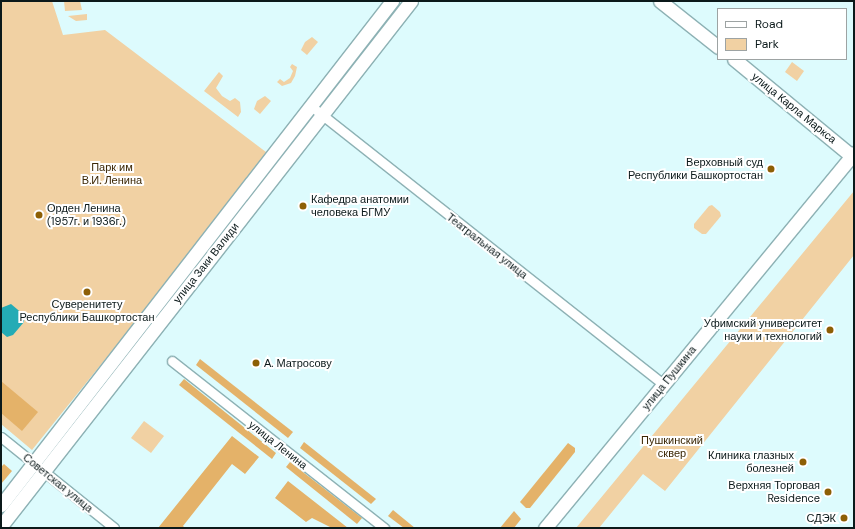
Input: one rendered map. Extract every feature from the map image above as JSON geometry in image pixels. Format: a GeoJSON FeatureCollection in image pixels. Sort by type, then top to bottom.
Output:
{"type":"FeatureCollection","features":[{"type":"Feature","properties":{"kind":"main road","name":"улица Заки Валиди"},"geometry":{"type":"LineString","coordinates":[[1,505],[392,1]]}},
{"type":"Feature","properties":{"kind":"main road","name":"улица Заки Валиди"},"geometry":{"type":"LineString","coordinates":[[1,526],[411,1]]}},
{"type":"Feature","properties":{"kind":"main road"},"geometry":{"type":"LineString","coordinates":[[660,1],[717,46]]}},
{"type":"Feature","properties":{"kind":"main road","name":"улица Карла Маркса"},"geometry":{"type":"LineString","coordinates":[[735,60],[853,156]]}},
{"type":"Feature","properties":{"kind":"main road","name":"улица Пушкина"},"geometry":{"type":"LineString","coordinates":[[545,528],[853,156]]}},
{"type":"Feature","properties":{"kind":"street","name":"Театральная улица"},"geometry":{"type":"LineString","coordinates":[[311,106],[663,384]]}},
{"type":"Feature","properties":{"kind":"street","name":"улица Ленина"},"geometry":{"type":"LineString","coordinates":[[172,361],[384,528]]}},
{"type":"Feature","properties":{"kind":"street","name":"Советская улица"},"geometry":{"type":"LineString","coordinates":[[1,437],[114,528]]}},
{"type":"Feature","properties":{"kind":"green space","name":"Парк им В.И. Ленина"},"geometry":{"type":"Polygon","coordinates":[[[1,1],[52,1],[63,35],[105,30],[270,155],[32,450],[1,424],[1,1]]]}},
{"type":"Feature","properties":{"kind":"green space"},"geometry":{"type":"Polygon","coordinates":[[[64,1],[80,1],[82,10],[65,11],[64,1]]]}},
{"type":"Feature","properties":{"kind":"green space"},"geometry":{"type":"Polygon","coordinates":[[[87,14],[87,20],[76,21],[68,16],[87,14]]]}},
{"type":"Feature","properties":{"kind":"green space"},"geometry":{"type":"Polygon","coordinates":[[[312,37],[318,42],[307,55],[301,50],[305,42],[312,37]]]}},
{"type":"Feature","properties":{"kind":"green space"},"geometry":{"type":"Polygon","coordinates":[[[792,62],[804,71],[797,81],[785,72],[792,62]]]}},
{"type":"Feature","properties":{"kind":"green space"},"geometry":{"type":"Polygon","coordinates":[[[292,64],[297,67],[295,76],[291,83],[282,86],[277,82],[280,79],[284,82],[290,78],[293,71],[290,67],[292,64]]]}},
{"type":"Feature","properties":{"kind":"green space"},"geometry":{"type":"Polygon","coordinates":[[[219,72],[223,76],[216,88],[222,96],[230,101],[235,98],[240,102],[241,112],[238,117],[204,91],[219,72]]]}},
{"type":"Feature","properties":{"kind":"green space"},"geometry":{"type":"Polygon","coordinates":[[[265,96],[271,101],[260,114],[254,109],[257,101],[265,96]]]}},
{"type":"Feature","properties":{"kind":"green space","name":"Пушкинский сквер"},"geometry":{"type":"Polygon","coordinates":[[[854,191],[854,255],[665,491],[643,474],[599,528],[576,528],[854,191]]]}},
{"type":"Feature","properties":{"kind":"green space"},"geometry":{"type":"Polygon","coordinates":[[[712,205],[720,212],[721,216],[706,234],[702,234],[694,228],[694,224],[709,206],[712,205]]]}},
{"type":"Feature","properties":{"kind":"green space"},"geometry":{"type":"Polygon","coordinates":[[[144,421],[164,436],[151,453],[131,438],[144,421]]]}},
{"type":"Feature","properties":{"kind":"shaded area"},"geometry":{"type":"Polygon","coordinates":[[[200,359],[293,432],[288,438],[196,365],[200,359]]]}},
{"type":"Feature","properties":{"kind":"shaded area"},"geometry":{"type":"Polygon","coordinates":[[[184,379],[276,453],[272,459],[179,385],[184,379]]]}},
{"type":"Feature","properties":{"kind":"shaded area"},"geometry":{"type":"Polygon","coordinates":[[[1,381],[38,412],[22,431],[1,413],[1,381]]]}},
{"type":"Feature","properties":{"kind":"shaded area"},"geometry":{"type":"Polygon","coordinates":[[[232,436],[259,457],[245,474],[232,464],[183,526],[185,528],[158,528],[232,436]]]}},
{"type":"Feature","properties":{"kind":"shaded area"},"geometry":{"type":"Polygon","coordinates":[[[304,442],[376,499],[371,504],[300,448],[304,442]]]}},
{"type":"Feature","properties":{"kind":"shaded area"},"geometry":{"type":"Polygon","coordinates":[[[568,443],[575,448],[575,452],[530,508],[526,508],[520,502],[568,443]]]}},
{"type":"Feature","properties":{"kind":"shaded area"},"geometry":{"type":"Polygon","coordinates":[[[290,462],[362,518],[357,524],[286,467],[290,462]]]}},
{"type":"Feature","properties":{"kind":"shaded area"},"geometry":{"type":"Polygon","coordinates":[[[4,464],[12,471],[1,484],[1,467],[4,464]]]}},
{"type":"Feature","properties":{"kind":"shaded area"},"geometry":{"type":"Polygon","coordinates":[[[288,481],[348,528],[332,528],[312,518],[306,522],[275,498],[288,481]]]}},
{"type":"Feature","properties":{"kind":"shaded area"},"geometry":{"type":"Polygon","coordinates":[[[393,510],[415,528],[404,528],[388,516],[393,510]]]}},
{"type":"Feature","properties":{"kind":"shaded area"},"geometry":{"type":"Polygon","coordinates":[[[514,511],[521,519],[514,528],[500,528],[514,511]]]}},
{"type":"Feature","properties":{"kind":"water"},"geometry":{"type":"Polygon","coordinates":[[[11,304],[24,315],[24,322],[13,335],[7,337],[1,332],[1,308],[11,304]]]}},
{"type":"Feature","properties":{"kind":"place","name":"Верховный суд Республики Башкортостан"},"geometry":{"type":"Point","coordinates":[771,169]}},
{"type":"Feature","properties":{"kind":"place","name":"Кафедра анатомии человека БГМУ"},"geometry":{"type":"Point","coordinates":[303,206]}},
{"type":"Feature","properties":{"kind":"place","name":"Орден Ленина (1957г. и 1936г.)"},"geometry":{"type":"Point","coordinates":[39,215]}},
{"type":"Feature","properties":{"kind":"place","name":"Суверенитету Республики Башкортостан"},"geometry":{"type":"Point","coordinates":[87,292]}},
{"type":"Feature","properties":{"kind":"place","name":"Уфимский университет науки и технологий"},"geometry":{"type":"Point","coordinates":[830,330]}},
{"type":"Feature","properties":{"kind":"place","name":"А. Матросову"},"geometry":{"type":"Point","coordinates":[256,363]}},
{"type":"Feature","properties":{"kind":"place","name":"Клиника глазных болезней"},"geometry":{"type":"Point","coordinates":[803,462]}},
{"type":"Feature","properties":{"kind":"place","name":"Верхняя Торговая Residence"},"geometry":{"type":"Point","coordinates":[828,492]}},
{"type":"Feature","properties":{"kind":"place","name":"СДЭК"},"geometry":{"type":"Point","coordinates":[844,518]}}]}
